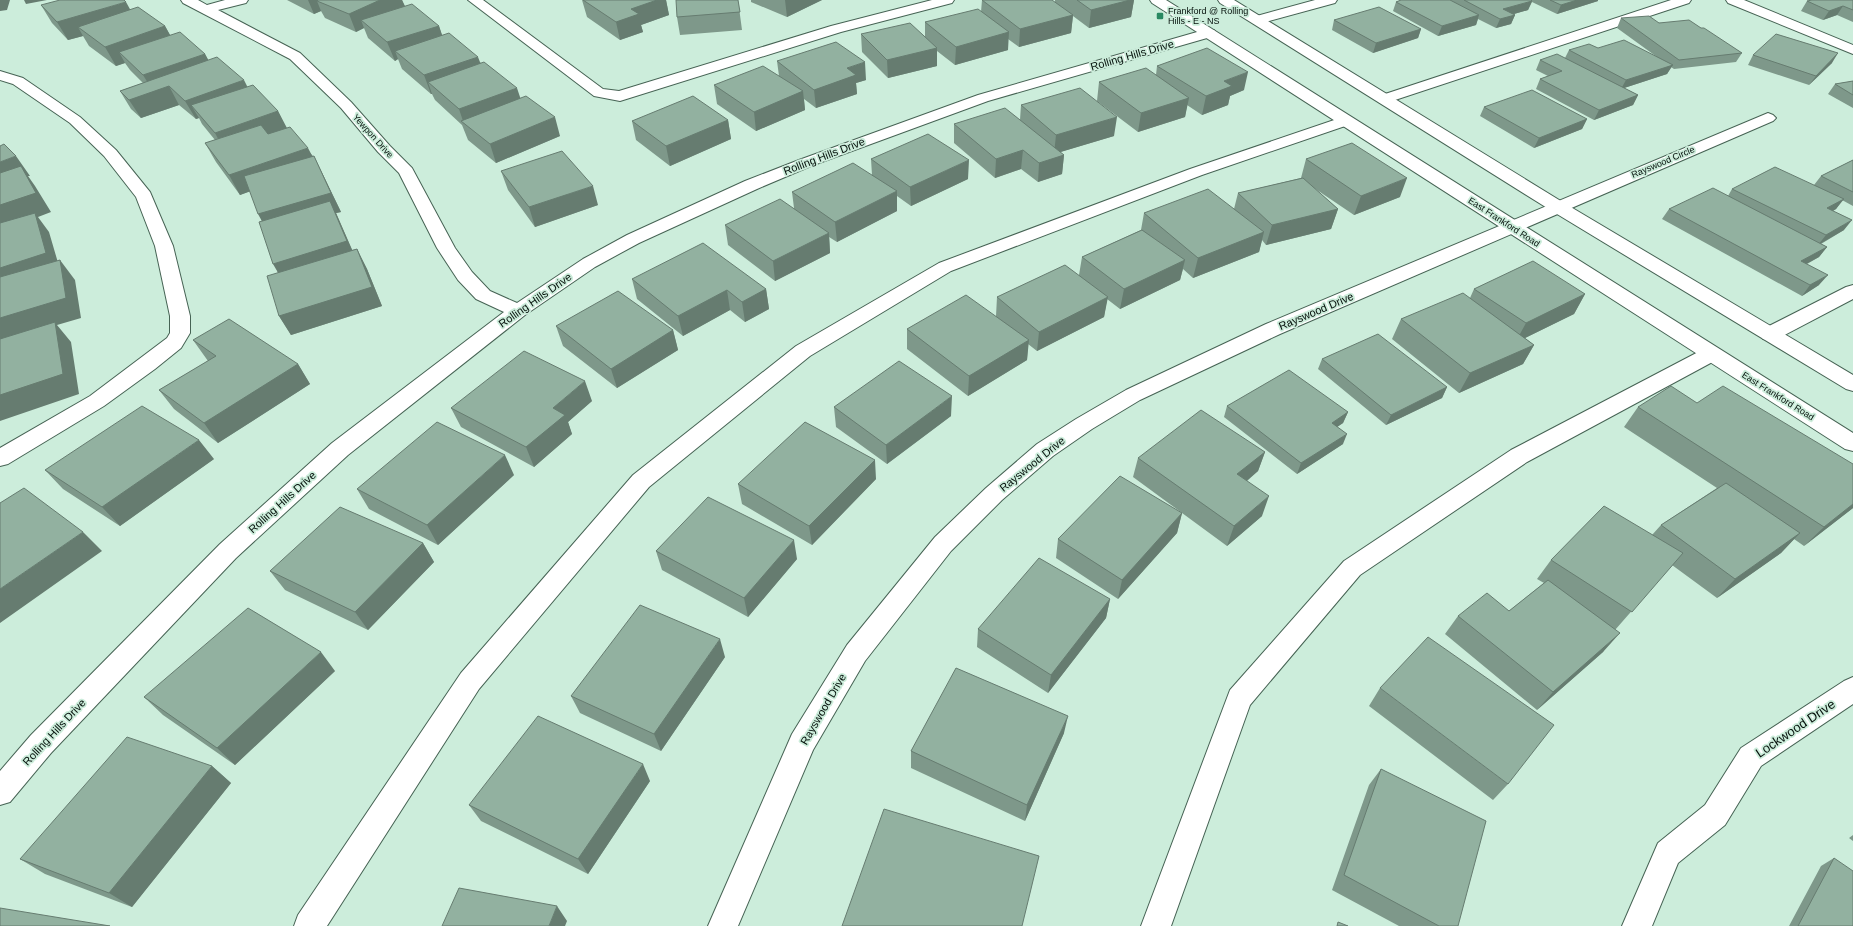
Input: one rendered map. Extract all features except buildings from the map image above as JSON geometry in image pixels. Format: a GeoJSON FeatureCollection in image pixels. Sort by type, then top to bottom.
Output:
{"type":"FeatureCollection","features":[{"type":"Feature","properties":{"kind":"street","name":"Yewpon Drive"},"geometry":{"type":"LineString","coordinates":[[188,0],[295,56],[346,105],[384,149],[406,171],[446,248],[465,276],[483,295],[518,311]]}},
{"type":"Feature","properties":{"kind":"street"},"geometry":{"type":"LineString","coordinates":[[206,9],[241,0]]}},
{"type":"Feature","properties":{"kind":"street"},"geometry":{"type":"LineString","coordinates":[[475,0],[599,93],[620,96],[778,46],[947,0]]}},
{"type":"Feature","properties":{"kind":"street","name":"East Frankford Road"},"geometry":{"type":"LineString","coordinates":[[1157,0],[1511,227],[1853,443]]}},
{"type":"Feature","properties":{"kind":"street"},"geometry":{"type":"LineString","coordinates":[[1225,0],[1558,207],[1853,384]]}},
{"type":"Feature","properties":{"kind":"street"},"geometry":{"type":"LineString","coordinates":[[1258,20],[1330,0]]}},
{"type":"Feature","properties":{"kind":"street"},"geometry":{"type":"LineString","coordinates":[[1384,99],[1684,0]]}},
{"type":"Feature","properties":{"kind":"street"},"geometry":{"type":"LineString","coordinates":[[1733,0],[1853,50]]}},
{"type":"Feature","properties":{"kind":"street","name":"Rolling Hills Drive"},"geometry":{"type":"LineString","coordinates":[[0,792],[41,744],[228,551],[340,449],[518,311],[589,263],[633,239],[751,185],[798,166],[983,98],[1210,33]]}},
{"type":"Feature","properties":{"kind":"street"},"geometry":{"type":"LineString","coordinates":[[0,75],[18,81],[75,120],[110,153],[144,196],[164,246],[180,316],[180,333],[174,343],[148,364],[96,401],[0,458]]}},
{"type":"Feature","properties":{"kind":"street","name":"Rayswood Circle"},"geometry":{"type":"LineString","coordinates":[[1558,207],[1768,118]]}},
{"type":"Feature","properties":{"kind":"street"},"geometry":{"type":"LineString","coordinates":[[309,926],[470,680],[641,481],[803,351],[945,267],[1196,172],[1346,120]]}},
{"type":"Feature","properties":{"kind":"street","name":"Rayswood Drive"},"geometry":{"type":"LineString","coordinates":[[723,926],[802,743],[856,653],[943,544],[994,494],[1045,450],[1084,424],[1133,395],[1273,329],[1558,207]]}},
{"type":"Feature","properties":{"kind":"street"},"geometry":{"type":"LineString","coordinates":[[1770,334],[1853,291]]}},
{"type":"Feature","properties":{"kind":"street"},"geometry":{"type":"LineString","coordinates":[[1156,926],[1239,698],[1352,568],[1519,456],[1711,354]]}},
{"type":"Feature","properties":{"kind":"street","name":"Lockwood Drive"},"geometry":{"type":"LineString","coordinates":[[1637,926],[1668,852],[1715,815],[1751,757],[1853,689]]}},
{"type":"Feature","properties":{"kind":"place","name":"Frankford @ Rolling Hills - E - NS"},"geometry":{"type":"Point","coordinates":[1160,16]}}]}
